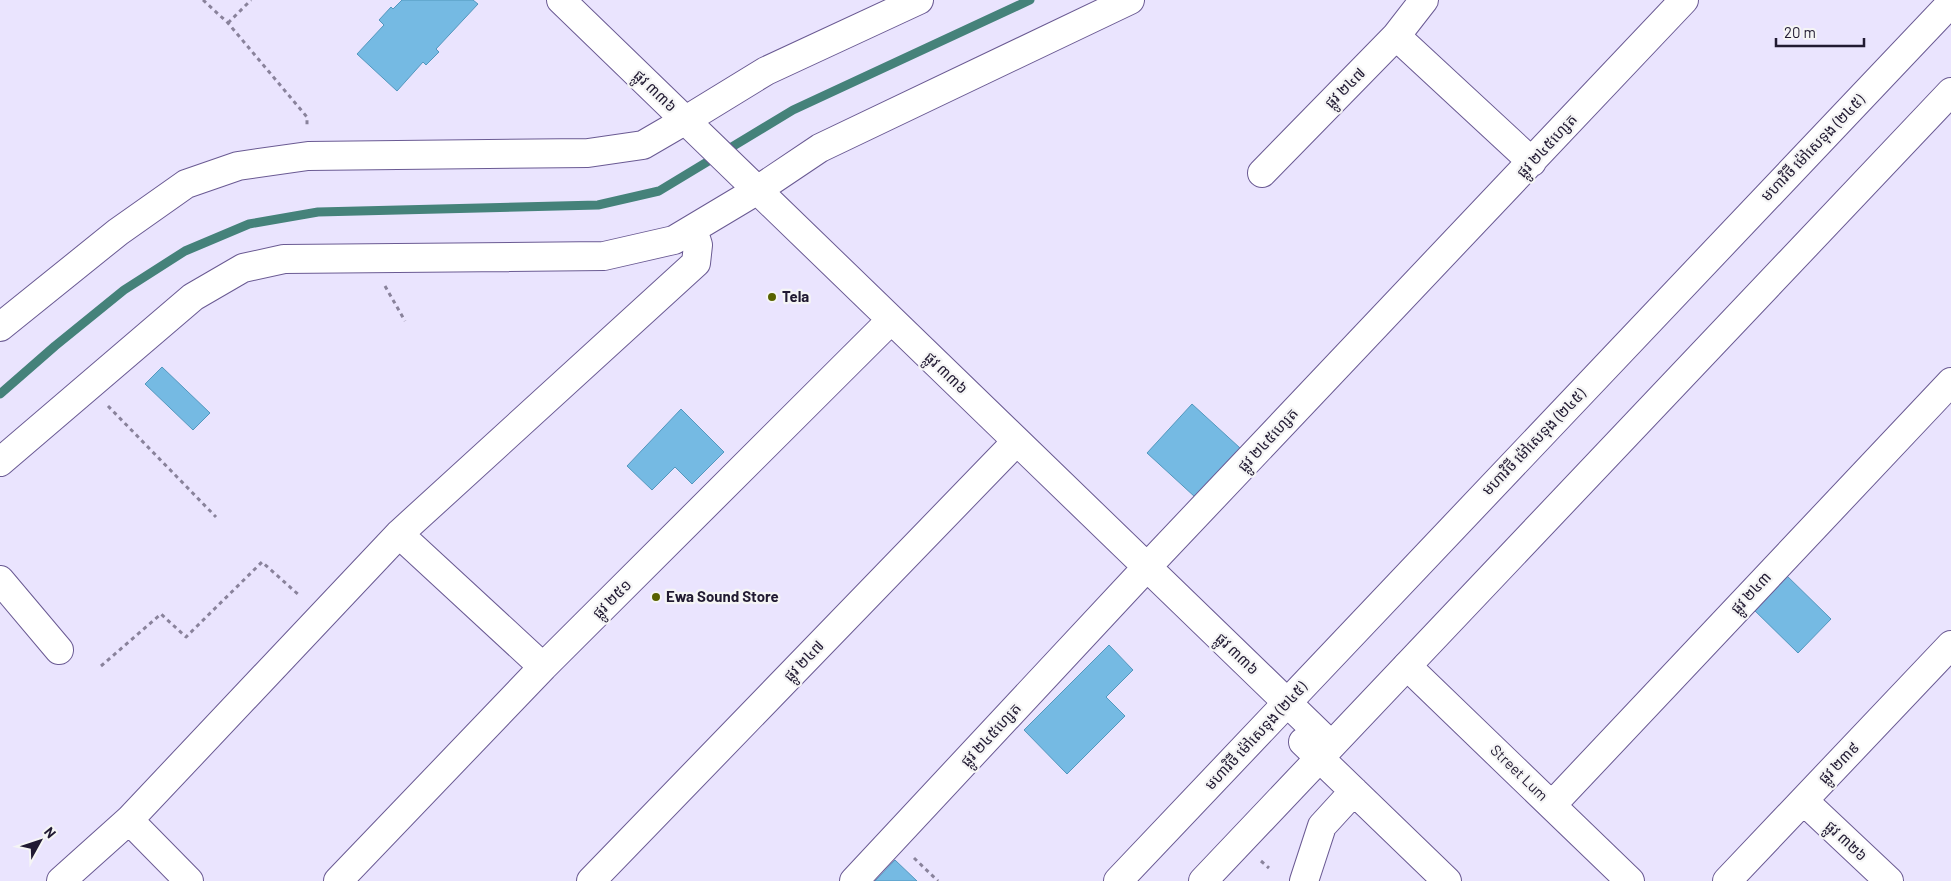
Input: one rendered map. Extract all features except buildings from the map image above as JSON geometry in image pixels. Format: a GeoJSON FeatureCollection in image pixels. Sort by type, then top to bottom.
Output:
{"type":"FeatureCollection","features":[{"type":"Feature","properties":{"kind":"street","name":"ផ្លូវ ៣៣៦"},"geometry":{"type":"LineString","coordinates":[[561,0],[692,126],[752,187],[1147,567],[1281,708],[1325,751],[1354,791],[1447,881]]}},
{"type":"Feature","properties":{"kind":"street"},"geometry":{"type":"LineString","coordinates":[[0,327],[118,232],[186,184],[238,166],[308,156],[588,153],[643,145],[692,126],[766,71],[919,0]]}},
{"type":"Feature","properties":{"kind":"street"},"geometry":{"type":"LineString","coordinates":[[0,462],[193,297],[243,268],[284,259],[604,256],[674,240],[693,229],[752,187],[820,148],[1130,0]]}},
{"type":"Feature","properties":{"kind":"street","name":"ផ្លូវ ២៤៧"},"geometry":{"type":"LineString","coordinates":[[1262,173],[1396,36],[1424,0]]}},
{"type":"Feature","properties":{"kind":"street","name":"ផ្លូវ ២៤៥ហ្សេត"},"geometry":{"type":"LineString","coordinates":[[854,881],[1147,567],[1684,0]]}},
{"type":"Feature","properties":{"kind":"street","name":"មហាវិថី ម៉ៅសេទុង (២៤៥)"},"geometry":{"type":"LineString","coordinates":[[1118,881],[1951,3]]}},
{"type":"Feature","properties":{"kind":"street"},"geometry":{"type":"LineString","coordinates":[[1396,36],[1532,162]]}},
{"type":"Feature","properties":{"kind":"street"},"geometry":{"type":"LineString","coordinates":[[1203,881],[1951,92]]}},
{"type":"Feature","properties":{"kind":"street"},"geometry":{"type":"LineString","coordinates":[[61,881],[128,820],[399,534],[696,263],[698,245],[693,229]]}},
{"type":"Feature","properties":{"kind":"street","name":"ផ្លូវ ២៥១"},"geometry":{"type":"LineString","coordinates":[[338,881],[544,667],[890,320]]}},
{"type":"Feature","properties":{"kind":"street","name":"ផ្លូវ ២៤៣"},"geometry":{"type":"LineString","coordinates":[[1552,805],[1951,382]]}},
{"type":"Feature","properties":{"kind":"street","name":"ផ្លូវ ២៤៧"},"geometry":{"type":"LineString","coordinates":[[591,881],[1016,442]]}},
{"type":"Feature","properties":{"kind":"street"},"geometry":{"type":"LineString","coordinates":[[399,534],[544,667]]}},
{"type":"Feature","properties":{"kind":"street"},"geometry":{"type":"LineString","coordinates":[[0,580],[59,650]]}},
{"type":"Feature","properties":{"kind":"street","name":"ផ្លូវ ២៣៩"},"geometry":{"type":"LineString","coordinates":[[1727,881],[1951,646]]}},
{"type":"Feature","properties":{"kind":"street","name":"Street Lum"},"geometry":{"type":"LineString","coordinates":[[1407,666],[1630,881]]}},
{"type":"Feature","properties":{"kind":"street"},"geometry":{"type":"LineString","coordinates":[[1304,881],[1322,826],[1354,791]]}},
{"type":"Feature","properties":{"kind":"street","name":"ផ្លូវ ៣២៦"},"geometry":{"type":"LineString","coordinates":[[1804,801],[1888,881]]}},
{"type":"Feature","properties":{"kind":"street"},"geometry":{"type":"LineString","coordinates":[[128,820],[189,881]]}},
{"type":"Feature","properties":{"kind":"path"},"geometry":{"type":"LineString","coordinates":[[203,0],[228,23],[306,116],[308,156]]}},
{"type":"Feature","properties":{"kind":"path"},"geometry":{"type":"LineString","coordinates":[[228,23],[251,0]]}},
{"type":"Feature","properties":{"kind":"path"},"geometry":{"type":"LineString","coordinates":[[88,386],[216,517]]}},
{"type":"Feature","properties":{"kind":"path"},"geometry":{"type":"LineString","coordinates":[[100,666],[161,614],[186,637],[262,562],[320,616]]}},
{"type":"Feature","properties":{"kind":"waterway"},"geometry":{"type":"LineString","coordinates":[[0,394],[124,290],[185,251],[249,224],[318,212],[598,205],[659,191],[793,110],[1030,0]]}},
{"type":"Feature","properties":{"kind":"place","name":"Tela"},"geometry":{"type":"Point","coordinates":[772,297]}},
{"type":"Feature","properties":{"kind":"place","name":"Ewa Sound Store"},"geometry":{"type":"Point","coordinates":[656,597]}}]}
